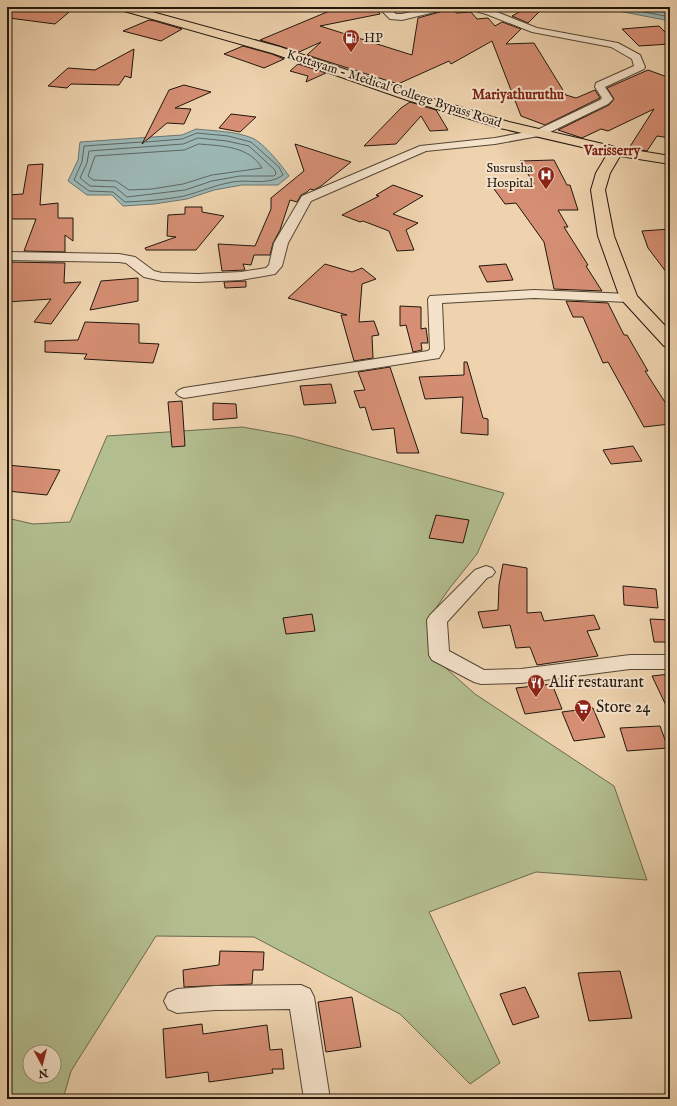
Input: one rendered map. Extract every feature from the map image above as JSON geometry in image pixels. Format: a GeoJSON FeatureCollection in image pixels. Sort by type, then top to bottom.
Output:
{"type":"FeatureCollection","features":[{"type":"Feature","properties":{"kind":"main road","name":"Kottayam - Medical College Bypass Road"},"geometry":{"type":"LineString","coordinates":[[120,7],[276,50],[412,97],[505,125],[616,152],[670,160]]}},
{"type":"Feature","properties":{"kind":"main road"},"geometry":{"type":"LineString","coordinates":[[616,152],[603,173],[598,190],[606,236],[629,298],[670,342]]}},
{"type":"Feature","properties":{"kind":"street"},"geometry":{"type":"LineString","coordinates":[[383,7],[393,17],[402,17],[444,7]]}},
{"type":"Feature","properties":{"kind":"street"},"geometry":{"type":"LineString","coordinates":[[7,256],[120,258],[130,260],[149,274],[162,277],[198,278],[241,276],[270,271],[275,266],[281,243],[306,200],[424,148],[495,141],[540,133],[604,102],[608,99],[608,97],[600,85],[640,67],[636,57],[614,45],[535,30],[471,7]]}},
{"type":"Feature","properties":{"kind":"street"},"geometry":{"type":"LineString","coordinates":[[184,393],[434,354],[437,349],[435,299],[534,294],[629,298]]}},
{"type":"Feature","properties":{"kind":"street"},"geometry":{"type":"LineString","coordinates":[[486,572],[481,574],[437,620],[439,655],[481,677],[521,676],[630,662],[670,662]]}},
{"type":"Feature","properties":{"kind":"street"},"geometry":{"type":"LineString","coordinates":[[177,1001],[215,998],[301,997],[317,1099]]}},
{"type":"Feature","properties":{"kind":"green space"},"geometry":{"type":"Polygon","coordinates":[[[242,427],[293,436],[504,493],[477,554],[449,589],[429,618],[430,654],[475,694],[614,786],[647,880],[536,872],[429,912],[500,1063],[470,1084],[400,1014],[254,937],[156,936],[71,1071],[63,1099],[7,1099],[7,518],[33,524],[70,522],[107,436],[242,427]]]}},
{"type":"Feature","properties":{"kind":"water"},"geometry":{"type":"Polygon","coordinates":[[[598,7],[670,7],[670,21],[598,7]]]}},
{"type":"Feature","properties":{"kind":"water"},"geometry":{"type":"Polygon","coordinates":[[[196,129],[232,133],[257,140],[278,161],[289,176],[278,185],[242,185],[214,190],[187,199],[154,204],[123,206],[112,195],[87,195],[68,181],[78,160],[80,142],[182,135],[196,129]]]}},
{"type":"Feature","properties":{"kind":"building"},"geometry":{"type":"Polygon","coordinates":[[[10,7],[75,7],[55,24],[9,18],[10,7]]]}},
{"type":"Feature","properties":{"kind":"building"},"geometry":{"type":"Polygon","coordinates":[[[339,7],[376,7],[380,14],[320,26],[412,55],[418,18],[447,10],[450,7],[455,7],[456,13],[471,12],[477,19],[488,18],[495,26],[502,22],[521,29],[506,44],[534,43],[566,95],[576,98],[595,90],[600,98],[545,125],[521,116],[492,41],[451,64],[449,61],[398,84],[307,55],[321,42],[299,52],[260,40],[339,7]]]}},
{"type":"Feature","properties":{"kind":"building"},"geometry":{"type":"Polygon","coordinates":[[[528,7],[544,7],[528,23],[512,16],[528,7]]]}},
{"type":"Feature","properties":{"kind":"building"},"geometry":{"type":"Polygon","coordinates":[[[149,20],[182,29],[161,41],[123,31],[149,20]]]}},
{"type":"Feature","properties":{"kind":"building"},"geometry":{"type":"Polygon","coordinates":[[[659,26],[670,37],[670,44],[639,46],[622,29],[659,26]]]}},
{"type":"Feature","properties":{"kind":"building"},"geometry":{"type":"Polygon","coordinates":[[[243,46],[284,59],[264,68],[224,54],[243,46]]]}},
{"type":"Feature","properties":{"kind":"building"},"geometry":{"type":"Polygon","coordinates":[[[134,49],[131,78],[125,76],[119,85],[71,84],[67,88],[48,86],[68,68],[95,70],[134,49]]]}},
{"type":"Feature","properties":{"kind":"building"},"geometry":{"type":"Polygon","coordinates":[[[298,64],[326,73],[306,82],[308,76],[290,71],[298,64]]]}},
{"type":"Feature","properties":{"kind":"building"},"geometry":{"type":"Polygon","coordinates":[[[648,70],[670,78],[670,138],[657,136],[647,151],[629,148],[654,109],[608,131],[601,129],[582,138],[558,130],[609,105],[614,99],[607,88],[648,70]]]}},
{"type":"Feature","properties":{"kind":"building"},"geometry":{"type":"Polygon","coordinates":[[[184,85],[211,92],[175,108],[191,109],[184,124],[167,123],[142,144],[169,90],[184,85]]]}},
{"type":"Feature","properties":{"kind":"building"},"geometry":{"type":"Polygon","coordinates":[[[410,102],[436,110],[448,130],[430,131],[421,116],[396,144],[364,146],[401,108],[410,102]]]}},
{"type":"Feature","properties":{"kind":"building"},"geometry":{"type":"Polygon","coordinates":[[[231,114],[256,117],[240,132],[219,128],[231,114]]]}},
{"type":"Feature","properties":{"kind":"building"},"geometry":{"type":"Polygon","coordinates":[[[295,144],[351,162],[321,186],[314,190],[310,189],[301,195],[297,202],[290,200],[280,230],[273,243],[270,255],[254,255],[251,265],[243,264],[245,270],[222,271],[218,244],[255,246],[271,209],[271,198],[304,171],[295,144]]]}},
{"type":"Feature","properties":{"kind":"building"},"geometry":{"type":"Polygon","coordinates":[[[554,160],[567,185],[570,185],[578,210],[558,210],[568,227],[564,227],[588,265],[586,266],[602,291],[554,289],[544,242],[516,203],[505,204],[489,182],[534,184],[520,161],[554,160]]]}},
{"type":"Feature","properties":{"kind":"building"},"geometry":{"type":"Polygon","coordinates":[[[43,164],[40,205],[58,203],[58,218],[73,218],[73,241],[65,235],[65,252],[24,251],[36,219],[7,219],[7,195],[23,194],[28,165],[43,164]]]}},
{"type":"Feature","properties":{"kind":"building"},"geometry":{"type":"Polygon","coordinates":[[[393,185],[423,196],[393,214],[418,223],[406,230],[414,250],[397,251],[389,231],[342,215],[379,196],[376,195],[393,185]]]}},
{"type":"Feature","properties":{"kind":"building"},"geometry":{"type":"Polygon","coordinates":[[[185,207],[202,207],[202,212],[224,216],[196,250],[146,250],[145,248],[176,237],[167,236],[168,215],[185,214],[185,207]]]}},
{"type":"Feature","properties":{"kind":"building"},"geometry":{"type":"Polygon","coordinates":[[[670,229],[670,277],[648,248],[642,231],[670,229]]]}},
{"type":"Feature","properties":{"kind":"building"},"geometry":{"type":"Polygon","coordinates":[[[7,262],[65,263],[64,283],[81,282],[51,324],[34,322],[51,299],[7,302],[7,262]]]}},
{"type":"Feature","properties":{"kind":"building"},"geometry":{"type":"Polygon","coordinates":[[[325,264],[352,272],[362,268],[376,279],[362,284],[359,322],[374,321],[379,335],[372,336],[373,358],[354,361],[341,315],[347,315],[288,298],[325,264]]]}},
{"type":"Feature","properties":{"kind":"building"},"geometry":{"type":"Polygon","coordinates":[[[506,264],[513,280],[487,282],[479,266],[506,264]]]}},
{"type":"Feature","properties":{"kind":"building"},"geometry":{"type":"Polygon","coordinates":[[[138,278],[138,301],[90,310],[101,281],[138,278]]]}},
{"type":"Feature","properties":{"kind":"building"},"geometry":{"type":"Polygon","coordinates":[[[246,281],[246,287],[225,288],[224,282],[246,281]]]}},
{"type":"Feature","properties":{"kind":"building"},"geometry":{"type":"Polygon","coordinates":[[[566,301],[608,303],[624,335],[627,335],[648,371],[645,371],[670,410],[670,424],[644,427],[608,362],[603,363],[583,317],[573,317],[566,301]]]}},
{"type":"Feature","properties":{"kind":"building"},"geometry":{"type":"Polygon","coordinates":[[[400,306],[421,307],[421,329],[426,328],[428,343],[421,343],[422,350],[413,352],[406,325],[400,326],[400,306]]]}},
{"type":"Feature","properties":{"kind":"building"},"geometry":{"type":"Polygon","coordinates":[[[85,322],[139,324],[139,343],[159,344],[153,363],[84,359],[87,354],[45,352],[45,341],[78,340],[85,322]]]}},
{"type":"Feature","properties":{"kind":"building"},"geometry":{"type":"Polygon","coordinates":[[[464,362],[467,362],[483,418],[488,419],[488,435],[461,433],[463,397],[425,399],[419,377],[464,375],[464,362]]]}},
{"type":"Feature","properties":{"kind":"building"},"geometry":{"type":"Polygon","coordinates":[[[390,367],[419,453],[397,453],[394,428],[372,430],[365,407],[360,408],[354,391],[365,390],[358,372],[390,367]]]}},
{"type":"Feature","properties":{"kind":"building"},"geometry":{"type":"Polygon","coordinates":[[[331,384],[336,403],[304,405],[300,386],[331,384]]]}},
{"type":"Feature","properties":{"kind":"building"},"geometry":{"type":"Polygon","coordinates":[[[182,401],[185,446],[172,447],[168,402],[182,401]]]}},
{"type":"Feature","properties":{"kind":"building"},"geometry":{"type":"Polygon","coordinates":[[[213,403],[236,404],[237,418],[213,420],[213,403]]]}},
{"type":"Feature","properties":{"kind":"building"},"geometry":{"type":"Polygon","coordinates":[[[633,446],[642,461],[611,464],[603,450],[633,446]]]}},
{"type":"Feature","properties":{"kind":"building"},"geometry":{"type":"Polygon","coordinates":[[[7,465],[60,470],[47,495],[7,491],[7,465]]]}},
{"type":"Feature","properties":{"kind":"building"},"geometry":{"type":"Polygon","coordinates":[[[436,515],[469,520],[463,543],[429,538],[436,515]]]}},
{"type":"Feature","properties":{"kind":"building"},"geometry":{"type":"Polygon","coordinates":[[[503,564],[527,568],[527,613],[541,612],[544,621],[594,615],[600,629],[587,631],[598,656],[537,665],[530,647],[516,648],[510,625],[483,628],[478,612],[498,610],[499,585],[503,564]]]}},
{"type":"Feature","properties":{"kind":"building"},"geometry":{"type":"Polygon","coordinates":[[[623,586],[656,589],[658,608],[624,605],[623,586]]]}},
{"type":"Feature","properties":{"kind":"building"},"geometry":{"type":"Polygon","coordinates":[[[312,614],[315,631],[286,634],[283,618],[312,614]]]}},
{"type":"Feature","properties":{"kind":"building"},"geometry":{"type":"Polygon","coordinates":[[[650,619],[670,620],[670,642],[654,642],[650,619]]]}},
{"type":"Feature","properties":{"kind":"building"},"geometry":{"type":"Polygon","coordinates":[[[670,674],[670,714],[652,676],[670,674]]]}},
{"type":"Feature","properties":{"kind":"building"},"geometry":{"type":"Polygon","coordinates":[[[552,684],[562,709],[525,714],[516,688],[552,684]]]}},
{"type":"Feature","properties":{"kind":"building"},"geometry":{"type":"Polygon","coordinates":[[[593,708],[605,737],[574,741],[562,712],[593,708]]]}},
{"type":"Feature","properties":{"kind":"building"},"geometry":{"type":"Polygon","coordinates":[[[660,726],[668,748],[627,751],[620,728],[660,726]]]}},
{"type":"Feature","properties":{"kind":"building"},"geometry":{"type":"Polygon","coordinates":[[[220,951],[264,952],[263,970],[253,970],[252,984],[184,987],[183,970],[219,965],[220,951]]]}},
{"type":"Feature","properties":{"kind":"building"},"geometry":{"type":"Polygon","coordinates":[[[620,971],[632,1018],[589,1021],[578,973],[620,971]]]}},
{"type":"Feature","properties":{"kind":"building"},"geometry":{"type":"Polygon","coordinates":[[[525,987],[539,1017],[513,1025],[500,994],[525,987]]]}},
{"type":"Feature","properties":{"kind":"building"},"geometry":{"type":"Polygon","coordinates":[[[352,997],[361,1047],[326,1052],[318,1002],[352,997]]]}},
{"type":"Feature","properties":{"kind":"building"},"geometry":{"type":"Polygon","coordinates":[[[202,1024],[203,1034],[267,1025],[270,1050],[282,1049],[284,1069],[272,1069],[273,1073],[209,1082],[208,1072],[166,1078],[163,1029],[202,1024]]]}},
{"type":"Feature","properties":{"kind":"place","name":"HP"},"geometry":{"type":"Point","coordinates":[351,53]}},
{"type":"Feature","properties":{"kind":"place","name":"Susrusha Hospital"},"geometry":{"type":"Point","coordinates":[546,190]}},
{"type":"Feature","properties":{"kind":"place","name":"Alif restaurant"},"geometry":{"type":"Point","coordinates":[536,698]}},
{"type":"Feature","properties":{"kind":"place","name":"Store 24"},"geometry":{"type":"Point","coordinates":[583,723]}},
{"type":"Feature","properties":{"kind":"district","name":"Mariyathuruthu"},"geometry":{"type":"Point","coordinates":[518,95]}},
{"type":"Feature","properties":{"kind":"district","name":"Varisserry"},"geometry":{"type":"Point","coordinates":[612,151]}}]}
